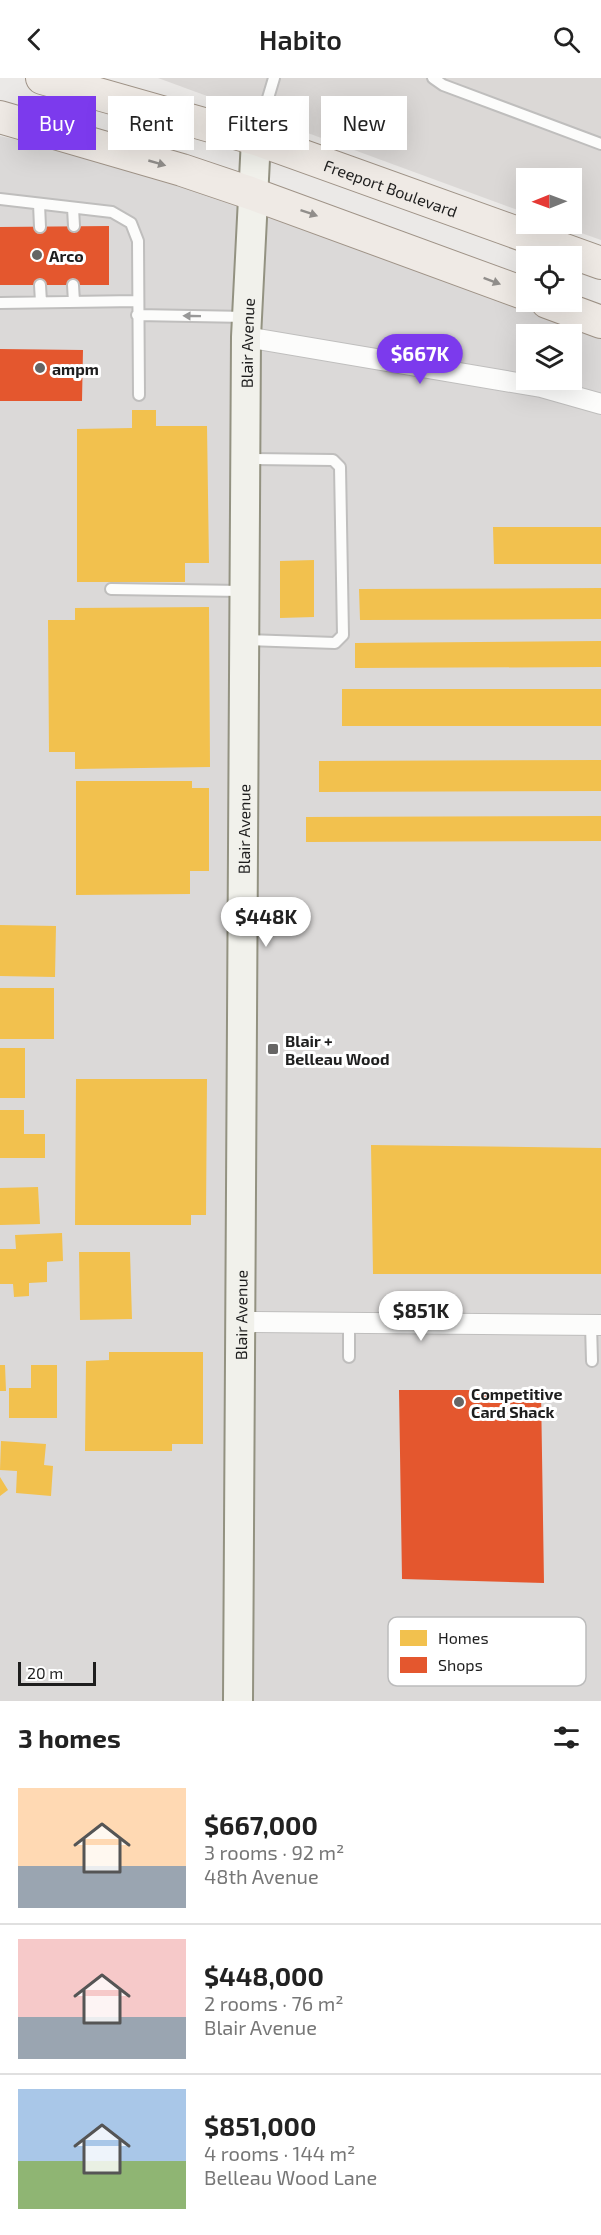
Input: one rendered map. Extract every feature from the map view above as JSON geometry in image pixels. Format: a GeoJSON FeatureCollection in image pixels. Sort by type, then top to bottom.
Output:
{"type":"FeatureCollection","features":[{"type":"Feature","properties":{"kind":"main road","name":"Freeport Boulevard"},"geometry":{"type":"LineString","coordinates":[[42,78],[206,124]]}},
{"type":"Feature","properties":{"kind":"main road"},"geometry":{"type":"LineString","coordinates":[[0,117],[182,170],[254,194],[516,290]]}},
{"type":"Feature","properties":{"kind":"main road","name":"Freeport Boulevard"},"geometry":{"type":"LineString","coordinates":[[289,150],[601,262]]}},
{"type":"Feature","properties":{"kind":"main road"},"geometry":{"type":"LineString","coordinates":[[574,312],[601,322]]}},
{"type":"Feature","properties":{"kind":"street","name":"Blair Avenue"},"geometry":{"type":"LineString","coordinates":[[238,1701],[247,327],[256,150]]}},
{"type":"Feature","properties":{"kind":"street"},"geometry":{"type":"LineString","coordinates":[[247,327],[541,387],[601,404]]}},
{"type":"Feature","properties":{"kind":"street"},"geometry":{"type":"LineString","coordinates":[[241,1322],[596,1325]]}},
{"type":"Feature","properties":{"kind":"lane"},"geometry":{"type":"LineString","coordinates":[[269,96],[274,78]]}},
{"type":"Feature","properties":{"kind":"lane"},"geometry":{"type":"LineString","coordinates":[[433,78],[443,85],[601,144]]}},
{"type":"Feature","properties":{"kind":"lane"},"geometry":{"type":"LineString","coordinates":[[0,199],[112,212],[131,223],[138,241],[139,395]]}},
{"type":"Feature","properties":{"kind":"lane"},"geometry":{"type":"LineString","coordinates":[[39,204],[40,227]]}},
{"type":"Feature","properties":{"kind":"lane"},"geometry":{"type":"LineString","coordinates":[[73,208],[74,226]]}},
{"type":"Feature","properties":{"kind":"lane"},"geometry":{"type":"LineString","coordinates":[[40,285],[41,302]]}},
{"type":"Feature","properties":{"kind":"lane"},"geometry":{"type":"LineString","coordinates":[[73,285],[74,302]]}},
{"type":"Feature","properties":{"kind":"lane"},"geometry":{"type":"LineString","coordinates":[[0,303],[137,302]]}},
{"type":"Feature","properties":{"kind":"lane"},"geometry":{"type":"LineString","coordinates":[[137,315],[247,327]]}},
{"type":"Feature","properties":{"kind":"lane"},"geometry":{"type":"LineString","coordinates":[[245,640],[335,643],[343,635],[340,467],[333,460],[246,459]]}},
{"type":"Feature","properties":{"kind":"lane"},"geometry":{"type":"LineString","coordinates":[[111,589],[245,591]]}},
{"type":"Feature","properties":{"kind":"lane"},"geometry":{"type":"LineString","coordinates":[[349,1323],[349,1357]]}},
{"type":"Feature","properties":{"kind":"lane"},"geometry":{"type":"LineString","coordinates":[[592,1360],[596,1325]]}},
{"type":"Feature","properties":{"kind":"shaded area"},"geometry":{"type":"Polygon","coordinates":[[[158,78],[601,78],[601,240],[582,233],[582,168],[516,168],[516,209],[354,150],[407,150],[407,96],[321,96],[321,138],[309,133],[309,96],[207,96],[158,78]]]}},
{"type":"Feature","properties":{"kind":"shaded area"},"geometry":{"type":"Polygon","coordinates":[[[0,136],[18,140],[18,150],[61,150],[253,194],[516,290],[516,312],[576,312],[601,321],[601,1701],[0,1701],[0,136]]]}},
{"type":"Feature","properties":{"kind":"building: Homes"},"geometry":{"type":"Polygon","coordinates":[[[132,410],[156,410],[156,426],[207,426],[209,563],[185,563],[185,582],[77,582],[77,429],[132,428],[132,410]]]}},
{"type":"Feature","properties":{"kind":"building: Homes"},"geometry":{"type":"Polygon","coordinates":[[[493,527],[601,527],[601,564],[494,564],[493,527]]]}},
{"type":"Feature","properties":{"kind":"building: Homes"},"geometry":{"type":"Polygon","coordinates":[[[314,560],[314,617],[280,618],[280,561],[314,560]]]}},
{"type":"Feature","properties":{"kind":"building: Homes"},"geometry":{"type":"Polygon","coordinates":[[[601,588],[601,619],[360,620],[359,589],[601,588]]]}},
{"type":"Feature","properties":{"kind":"building: Homes"},"geometry":{"type":"Polygon","coordinates":[[[209,607],[210,767],[75,769],[75,752],[49,752],[48,620],[75,620],[75,608],[209,607]]]}},
{"type":"Feature","properties":{"kind":"building: Homes"},"geometry":{"type":"Polygon","coordinates":[[[601,641],[601,667],[355,668],[355,643],[601,641]]]}},
{"type":"Feature","properties":{"kind":"building: Homes"},"geometry":{"type":"Polygon","coordinates":[[[342,689],[601,689],[601,726],[342,726],[342,689]]]}},
{"type":"Feature","properties":{"kind":"building: Homes"},"geometry":{"type":"Polygon","coordinates":[[[601,760],[601,791],[319,792],[319,761],[601,760]]]}},
{"type":"Feature","properties":{"kind":"building: Homes"},"geometry":{"type":"Polygon","coordinates":[[[76,781],[192,781],[192,788],[209,788],[209,871],[190,871],[190,894],[76,895],[76,781]]]}},
{"type":"Feature","properties":{"kind":"building: Homes"},"geometry":{"type":"Polygon","coordinates":[[[601,816],[601,841],[306,842],[306,817],[601,816]]]}},
{"type":"Feature","properties":{"kind":"building: Homes"},"geometry":{"type":"Polygon","coordinates":[[[0,925],[56,926],[55,977],[0,976],[0,925]]]}},
{"type":"Feature","properties":{"kind":"building: Homes"},"geometry":{"type":"Polygon","coordinates":[[[0,988],[54,988],[54,1039],[0,1039],[0,988]]]}},
{"type":"Feature","properties":{"kind":"building: Homes"},"geometry":{"type":"Polygon","coordinates":[[[0,1048],[25,1048],[25,1098],[0,1098],[0,1048]]]}},
{"type":"Feature","properties":{"kind":"building: Homes"},"geometry":{"type":"Polygon","coordinates":[[[76,1079],[207,1079],[206,1215],[191,1215],[191,1225],[75,1225],[76,1079]]]}},
{"type":"Feature","properties":{"kind":"building: Homes"},"geometry":{"type":"Polygon","coordinates":[[[0,1110],[24,1110],[24,1134],[45,1134],[45,1158],[0,1158],[0,1110]]]}},
{"type":"Feature","properties":{"kind":"building: Homes"},"geometry":{"type":"Polygon","coordinates":[[[371,1145],[601,1148],[601,1274],[373,1274],[371,1145]]]}},
{"type":"Feature","properties":{"kind":"building: Homes"},"geometry":{"type":"Polygon","coordinates":[[[38,1187],[40,1224],[0,1225],[0,1188],[38,1187]]]}},
{"type":"Feature","properties":{"kind":"building: Homes"},"geometry":{"type":"Polygon","coordinates":[[[62,1233],[63,1261],[47,1262],[47,1282],[29,1283],[29,1296],[14,1297],[13,1284],[0,1284],[0,1249],[16,1249],[15,1235],[62,1233]]]}},
{"type":"Feature","properties":{"kind":"building: Homes"},"geometry":{"type":"Polygon","coordinates":[[[79,1252],[130,1252],[132,1319],[80,1320],[79,1252]]]}},
{"type":"Feature","properties":{"kind":"building: Homes"},"geometry":{"type":"Polygon","coordinates":[[[109,1352],[203,1352],[203,1444],[172,1444],[172,1451],[85,1451],[86,1361],[109,1360],[109,1352]]]}},
{"type":"Feature","properties":{"kind":"building: Homes"},"geometry":{"type":"Polygon","coordinates":[[[0,1365],[5,1365],[6,1391],[0,1391],[0,1365]]]}},
{"type":"Feature","properties":{"kind":"building: Homes"},"geometry":{"type":"Polygon","coordinates":[[[31,1365],[57,1365],[57,1418],[9,1418],[9,1388],[31,1388],[31,1365]]]}},
{"type":"Feature","properties":{"kind":"building: Homes"},"geometry":{"type":"Polygon","coordinates":[[[1,1441],[46,1444],[44,1465],[53,1466],[51,1496],[16,1493],[17,1471],[0,1470],[1,1441]]]}},
{"type":"Feature","properties":{"kind":"building: Homes"},"geometry":{"type":"Polygon","coordinates":[[[0,1477],[8,1490],[0,1496],[0,1477]]]}},
{"type":"Feature","properties":{"kind":"building: Shops"},"geometry":{"type":"Polygon","coordinates":[[[109,226],[109,285],[0,285],[0,227],[109,226]]]}},
{"type":"Feature","properties":{"kind":"building: Shops"},"geometry":{"type":"Polygon","coordinates":[[[0,349],[83,350],[82,401],[0,401],[0,349]]]}},
{"type":"Feature","properties":{"kind":"building: Shops"},"geometry":{"type":"Polygon","coordinates":[[[399,1390],[541,1390],[544,1583],[402,1579],[399,1390]]]}},
{"type":"Feature","properties":{"kind":"place","name":"Arco"},"geometry":{"type":"Point","coordinates":[37,255]}},
{"type":"Feature","properties":{"kind":"place","name":"ampm"},"geometry":{"type":"Point","coordinates":[40,368]}},
{"type":"Feature","properties":{"kind":"place","name":"Blair + Belleau Wood"},"geometry":{"type":"Point","coordinates":[273,1049]}},
{"type":"Feature","properties":{"kind":"place","name":"Competitive Card Shack"},"geometry":{"type":"Point","coordinates":[459,1402]}}]}
